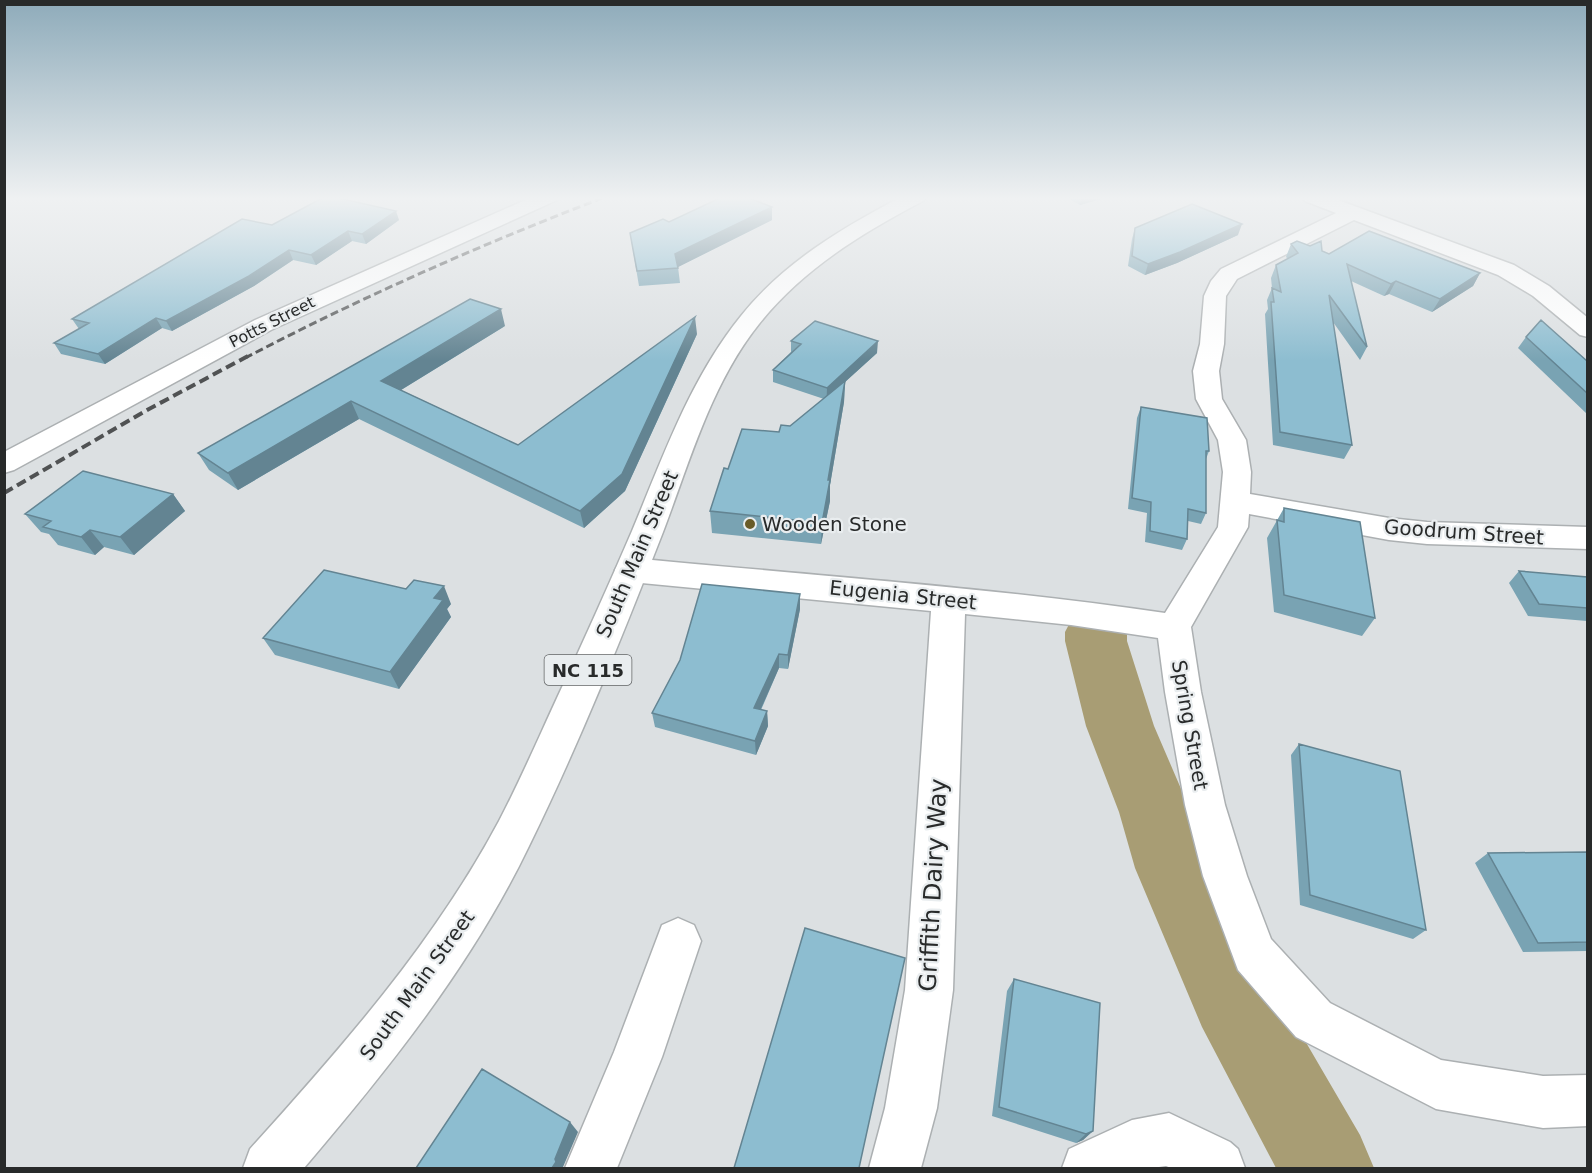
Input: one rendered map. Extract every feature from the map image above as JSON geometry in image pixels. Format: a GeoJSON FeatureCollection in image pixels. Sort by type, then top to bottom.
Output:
{"type":"FeatureCollection","features":[{"type":"Feature","properties":{"kind":"street","name":"Potts Street"},"geometry":{"type":"LineString","coordinates":[[4,464],[263,325],[424,252]]}},
{"type":"Feature","properties":{"kind":"street","name":"South Main Street"},"geometry":{"type":"LineString","coordinates":[[269,1168],[365,1058],[421,986],[459,931],[494,872],[540,779],[631,570],[702,397],[725,354],[750,319],[782,285],[821,252]]}},
{"type":"Feature","properties":{"kind":"street"},"geometry":{"type":"LineString","coordinates":[[1174,627],[1233,527],[1237,472],[1233,440],[1209,399],[1206,388],[1215,296],[1222,280],[1229,274],[1274,252]]}},
{"type":"Feature","properties":{"kind":"street"},"geometry":{"type":"LineString","coordinates":[[1461,252],[1489,262],[1522,279],[1558,304],[1587,330]]}},
{"type":"Feature","properties":{"kind":"street"},"geometry":{"type":"LineString","coordinates":[[1558,304],[1587,304]]}},
{"type":"Feature","properties":{"kind":"street","name":"Goodrum Street"},"geometry":{"type":"LineString","coordinates":[[1234,502],[1408,531],[1587,538]]}},
{"type":"Feature","properties":{"kind":"street","name":"Eugenia Street"},"geometry":{"type":"LineString","coordinates":[[631,570],[949,599],[1071,612],[1174,627]]}},
{"type":"Feature","properties":{"kind":"street","name":"Griffith Dairy Way"},"geometry":{"type":"LineString","coordinates":[[899,1167],[911,1108],[929,990],[949,599]]}},
{"type":"Feature","properties":{"kind":"street","name":"Spring Street"},"geometry":{"type":"LineString","coordinates":[[1174,627],[1183,692],[1205,805],[1225,876],[1254,954],[1313,1020],[1436,1084],[1543,1102],[1587,1100]]}},
{"type":"Feature","properties":{"kind":"street"},"geometry":{"type":"LineString","coordinates":[[591,1168],[637,1057],[678,941]]}},
{"type":"Feature","properties":{"kind":"street"},"geometry":{"type":"LineString","coordinates":[[1088,1168],[1132,1146],[1169,1139],[1211,1161],[1219,1168]]}},
{"type":"Feature","properties":{"kind":"building"},"geometry":{"type":"Polygon","coordinates":[[[186,252],[286,252],[249,276],[166,321],[156,318],[98,354],[54,343],[89,323],[72,319],[186,252]]]}},
{"type":"Feature","properties":{"kind":"building"},"geometry":{"type":"Polygon","coordinates":[[[297,252],[316,252],[311,255],[297,252]]]}},
{"type":"Feature","properties":{"kind":"building"},"geometry":{"type":"Polygon","coordinates":[[[633,252],[680,252],[675,254],[678,268],[637,271],[633,252]]]}},
{"type":"Feature","properties":{"kind":"building"},"geometry":{"type":"Polygon","coordinates":[[[1132,252],[1181,252],[1148,264],[1132,256],[1132,252]]]}},
{"type":"Feature","properties":{"kind":"building"},"geometry":{"type":"Polygon","coordinates":[[[1297,252],[1324,252],[1329,254],[1333,252],[1424,252],[1480,273],[1440,299],[1396,281],[1391,284],[1347,264],[1367,347],[1329,295],[1352,445],[1280,432],[1271,302],[1274,302],[1272,288],[1281,292],[1276,265],[1297,252]]]}},
{"type":"Feature","properties":{"kind":"building"},"geometry":{"type":"Polygon","coordinates":[[[470,299],[501,309],[381,381],[518,445],[695,317],[622,474],[580,511],[351,401],[228,473],[198,453],[470,299]]]}},
{"type":"Feature","properties":{"kind":"building"},"geometry":{"type":"Polygon","coordinates":[[[1541,320],[1587,361],[1587,393],[1526,337],[1541,320]]]}},
{"type":"Feature","properties":{"kind":"building"},"geometry":{"type":"Polygon","coordinates":[[[815,321],[878,341],[827,388],[773,370],[801,344],[791,341],[815,321]]]}},
{"type":"Feature","properties":{"kind":"building"},"geometry":{"type":"Polygon","coordinates":[[[845,381],[822,523],[710,511],[724,468],[728,469],[742,429],[779,432],[781,425],[790,426],[845,381]]]}},
{"type":"Feature","properties":{"kind":"building"},"geometry":{"type":"Polygon","coordinates":[[[1141,407],[1207,418],[1209,451],[1206,451],[1206,513],[1188,509],[1187,539],[1150,531],[1151,502],[1132,498],[1141,407]]]}},
{"type":"Feature","properties":{"kind":"building"},"geometry":{"type":"Polygon","coordinates":[[[83,471],[173,494],[120,537],[90,530],[81,537],[43,527],[51,521],[25,514],[83,471]]]}},
{"type":"Feature","properties":{"kind":"building"},"geometry":{"type":"Polygon","coordinates":[[[1284,508],[1360,522],[1375,618],[1284,595],[1277,520],[1284,522],[1284,508]]]}},
{"type":"Feature","properties":{"kind":"building"},"geometry":{"type":"Polygon","coordinates":[[[324,570],[406,589],[414,580],[444,586],[434,598],[443,600],[390,672],[263,638],[324,570]]]}},
{"type":"Feature","properties":{"kind":"building"},"geometry":{"type":"Polygon","coordinates":[[[1519,571],[1587,577],[1587,608],[1539,604],[1519,571]]]}},
{"type":"Feature","properties":{"kind":"building"},"geometry":{"type":"Polygon","coordinates":[[[702,584],[800,594],[788,655],[779,654],[754,708],[767,711],[755,741],[652,713],[680,660],[702,584]]]}},
{"type":"Feature","properties":{"kind":"building"},"geometry":{"type":"Polygon","coordinates":[[[1299,744],[1400,771],[1426,930],[1310,895],[1299,744]]]}},
{"type":"Feature","properties":{"kind":"building"},"geometry":{"type":"Polygon","coordinates":[[[1587,852],[1587,942],[1538,943],[1488,853],[1587,852]]]}},
{"type":"Feature","properties":{"kind":"building"},"geometry":{"type":"Polygon","coordinates":[[[805,928],[905,958],[859,1168],[734,1168],[805,928]]]}},
{"type":"Feature","properties":{"kind":"building"},"geometry":{"type":"Polygon","coordinates":[[[1014,979],[1100,1003],[1093,1131],[1086,1134],[999,1107],[1014,979]]]}},
{"type":"Feature","properties":{"kind":"building"},"geometry":{"type":"Polygon","coordinates":[[[482,1069],[570,1122],[552,1168],[416,1168],[482,1069]]]}},
{"type":"Feature","properties":{"kind":"waterway"},"geometry":{"type":"LineString","coordinates":[[1096,632],[1096,641],[1120,726],[1155,812],[1173,868],[1232,997],[1327,1168]]}},
{"type":"Feature","properties":{"kind":"railway"},"geometry":{"type":"LineString","coordinates":[[245,358],[333,314],[470,252]]}},
{"type":"Feature","properties":{"kind":"railway"},"geometry":{"type":"LineString","coordinates":[[4,493],[149,409],[248,356]]}},
{"type":"Feature","properties":{"kind":"place","name":"Wooden Stone"},"geometry":{"type":"Point","coordinates":[750,524]}}]}
